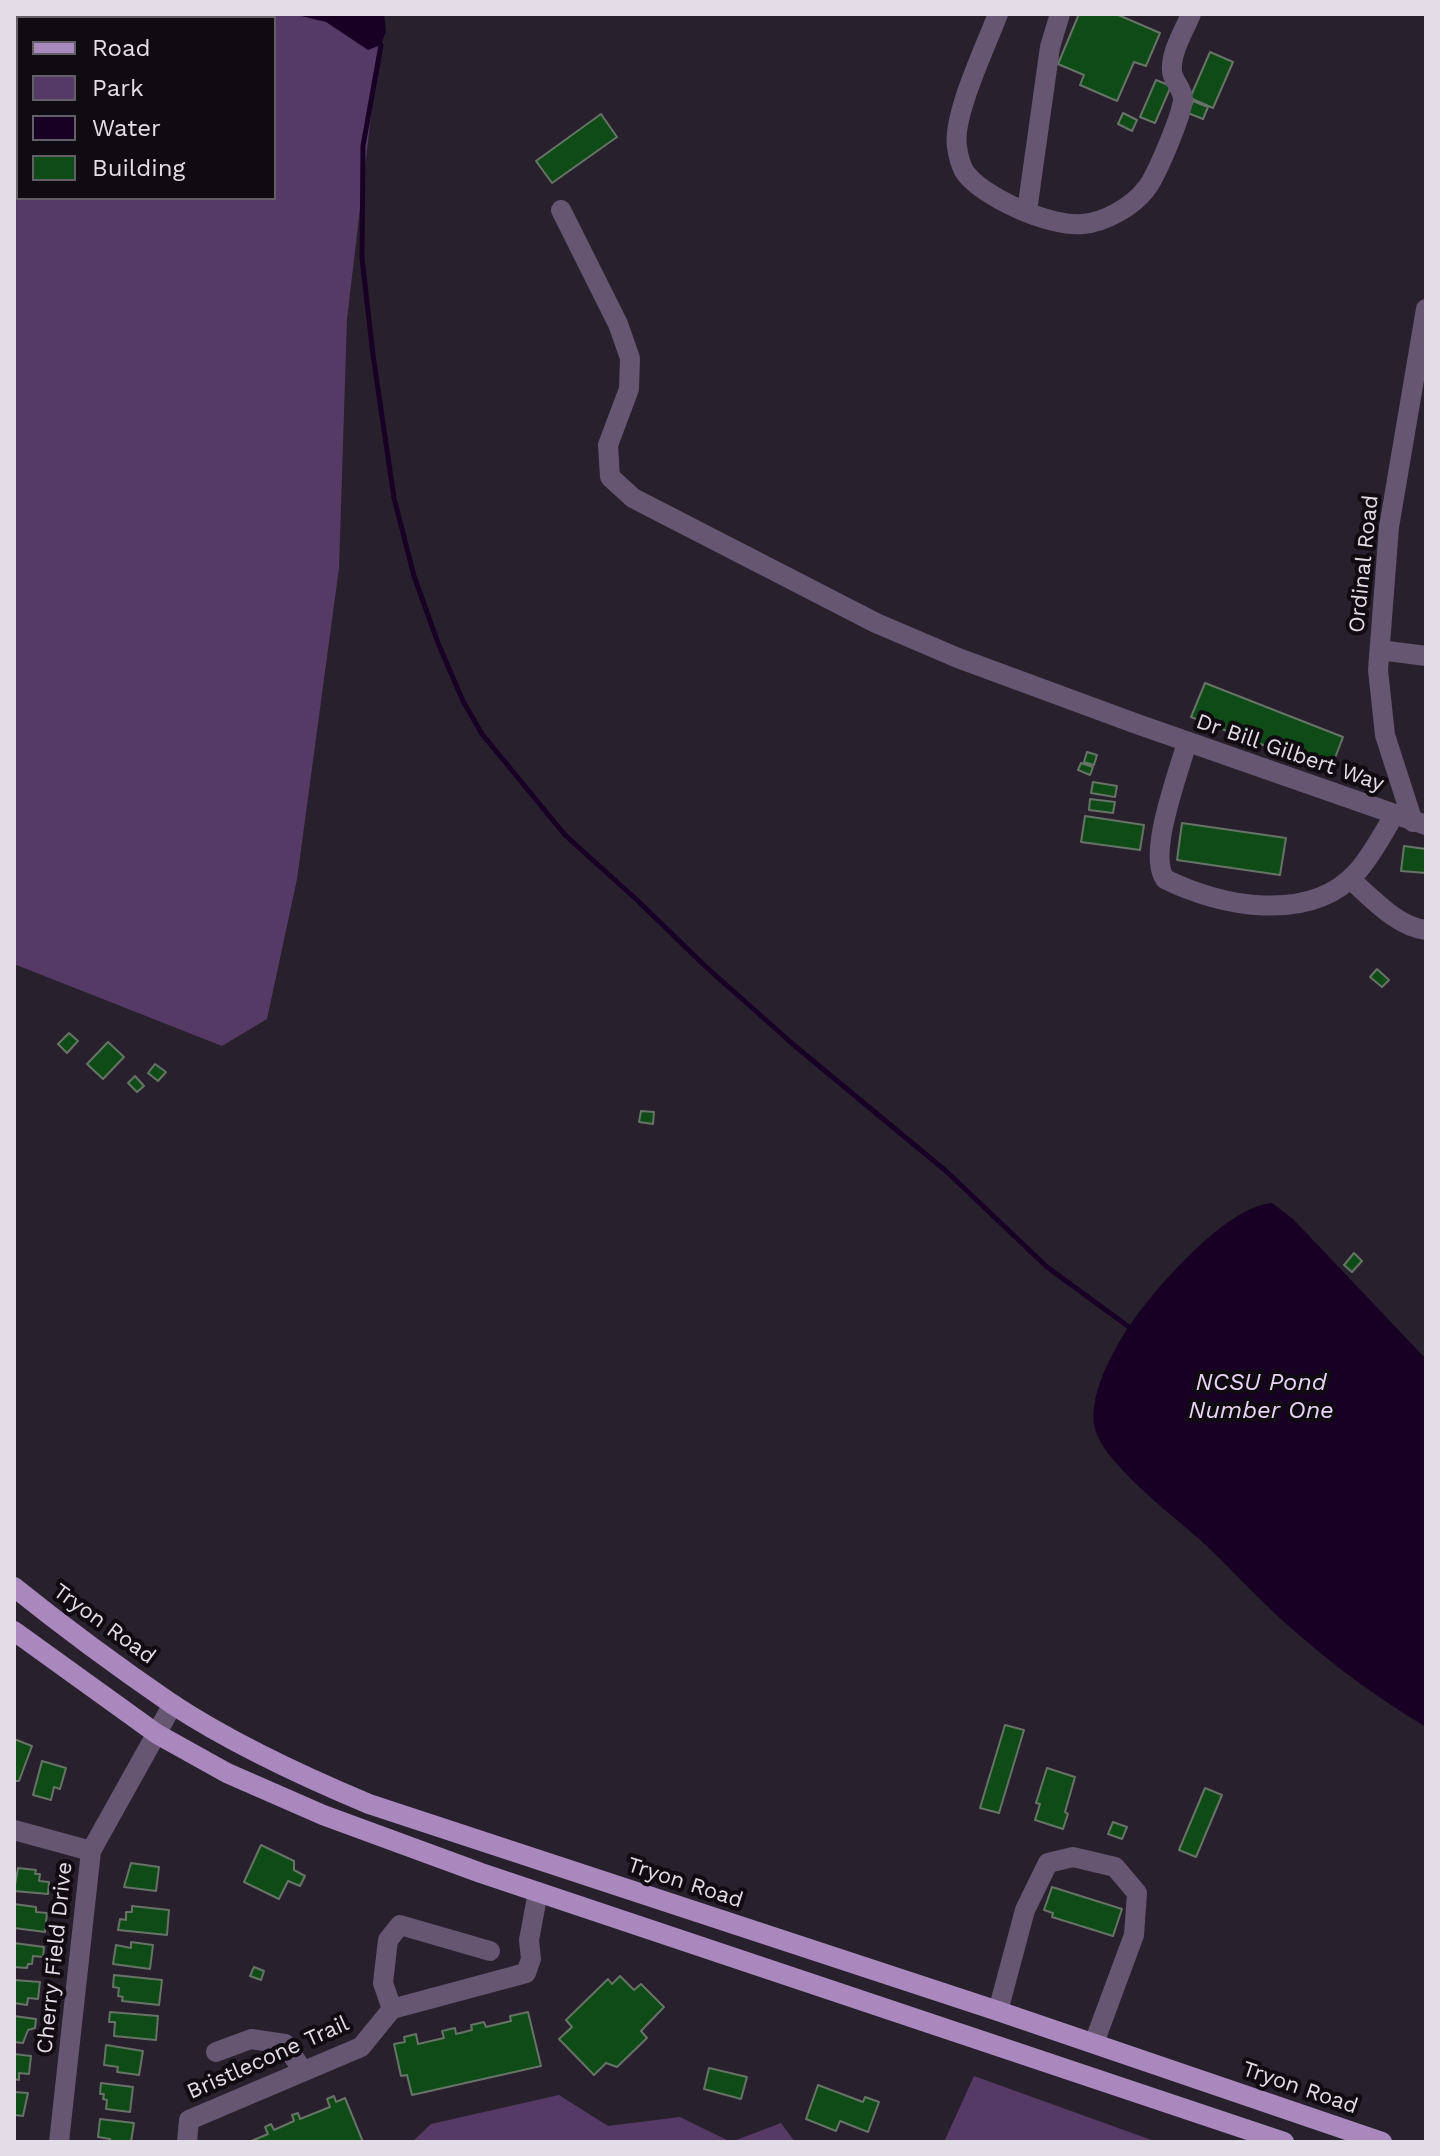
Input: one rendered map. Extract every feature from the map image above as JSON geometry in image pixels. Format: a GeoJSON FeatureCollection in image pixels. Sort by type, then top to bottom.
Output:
{"type":"FeatureCollection","features":[{"type":"Feature","properties":{"kind":"main road","name":"Tryon Road"},"geometry":{"type":"LineString","coordinates":[[14,1587],[173,1704],[281,1764],[369,1804],[1094,2043],[1382,2142]]}},
{"type":"Feature","properties":{"kind":"main road"},"geometry":{"type":"LineString","coordinates":[[14,1631],[157,1734],[227,1773],[323,1815],[538,1892],[1284,2142]]}},
{"type":"Feature","properties":{"kind":"street"},"geometry":{"type":"LineString","coordinates":[[998,14],[959,119],[956,145],[963,170],[984,191],[1027,211],[1055,223],[1083,224],[1113,216],[1146,189],[1178,121],[1183,96],[1172,74],[1174,57],[1191,14]]}},
{"type":"Feature","properties":{"kind":"street"},"geometry":{"type":"LineString","coordinates":[[1027,211],[1050,47],[1060,14]]}},
{"type":"Feature","properties":{"kind":"street","name":"Dr Bill Gilbert Way"},"geometry":{"type":"LineString","coordinates":[[561,210],[618,324],[630,358],[629,389],[608,445],[610,477],[633,498],[876,623],[958,658],[1411,821]]}},
{"type":"Feature","properties":{"kind":"street","name":"Ordinal Road"},"geometry":{"type":"LineString","coordinates":[[1411,821],[1385,735],[1378,670],[1389,527],[1426,309]]}},
{"type":"Feature","properties":{"kind":"street"},"geometry":{"type":"LineString","coordinates":[[1380,650],[1426,656]]}},
{"type":"Feature","properties":{"kind":"street"},"geometry":{"type":"LineString","coordinates":[[1187,742],[1161,840],[1159,864],[1165,879],[1206,897],[1249,904],[1312,902],[1350,879],[1372,853],[1411,821]]}},
{"type":"Feature","properties":{"kind":"street"},"geometry":{"type":"LineString","coordinates":[[1350,879],[1398,919],[1409,926],[1426,930]]}},
{"type":"Feature","properties":{"kind":"street","name":"Cherry Field Drive"},"geometry":{"type":"LineString","coordinates":[[59,2142],[91,1851],[173,1704]]}},
{"type":"Feature","properties":{"kind":"street"},"geometry":{"type":"LineString","coordinates":[[14,1830],[91,1851]]}},
{"type":"Feature","properties":{"kind":"street"},"geometry":{"type":"LineString","coordinates":[[998,2011],[1025,1910],[1048,1863],[1073,1857],[1115,1867],[1137,1893],[1134,1935],[1094,2043]]}},
{"type":"Feature","properties":{"kind":"street"},"geometry":{"type":"LineString","coordinates":[[490,1951],[400,1925],[388,1940],[383,1983],[392,2009],[526,1973],[531,1959],[529,1940],[538,1892]]}},
{"type":"Feature","properties":{"kind":"street","name":"Bristlecone Trail"},"geometry":{"type":"LineString","coordinates":[[187,2142],[189,2120],[361,2047],[392,2009]]}},
{"type":"Feature","properties":{"kind":"street"},"geometry":{"type":"LineString","coordinates":[[216,2052],[251,2039],[285,2044],[303,2071]]}},
{"type":"Feature","properties":{"kind":"green space"},"geometry":{"type":"Polygon","coordinates":[[[14,14],[383,14],[347,319],[339,568],[297,879],[267,1019],[222,1046],[14,964],[14,14]]]}},
{"type":"Feature","properties":{"kind":"green space"},"geometry":{"type":"Polygon","coordinates":[[[974,2076],[1157,2142],[944,2142],[974,2076]]]}},
{"type":"Feature","properties":{"kind":"green space"},"geometry":{"type":"Polygon","coordinates":[[[559,2095],[608,2126],[680,2117],[731,2142],[412,2142],[431,2124],[559,2095]]]}},
{"type":"Feature","properties":{"kind":"green space"},"geometry":{"type":"Polygon","coordinates":[[[781,2123],[795,2142],[731,2142],[781,2123]]]}},
{"type":"Feature","properties":{"kind":"water"},"geometry":{"type":"Polygon","coordinates":[[[293,14],[384,14],[386,31],[381,45],[368,50],[326,22],[293,14]]]}},
{"type":"Feature","properties":{"kind":"water","name":"NCSU Pond Number One"},"geometry":{"type":"Polygon","coordinates":[[[1272,1203],[1293,1219],[1426,1359],[1426,1727],[1360,1684],[1286,1623],[1124,1472],[1095,1429],[1094,1412],[1103,1374],[1124,1335],[1147,1302],[1181,1264],[1226,1224],[1257,1206],[1272,1203]]]}},
{"type":"Feature","properties":{"kind":"building"},"geometry":{"type":"Polygon","coordinates":[[[1079,14],[1116,14],[1160,33],[1146,66],[1134,62],[1117,101],[1080,85],[1084,75],[1058,64],[1079,14]]]}},
{"type":"Feature","properties":{"kind":"building"},"geometry":{"type":"Polygon","coordinates":[[[1210,52],[1233,62],[1213,108],[1190,98],[1210,52]]]}},
{"type":"Feature","properties":{"kind":"building"},"geometry":{"type":"Polygon","coordinates":[[[1156,80],[1171,86],[1155,123],[1140,117],[1156,80]]]}},
{"type":"Feature","properties":{"kind":"building"},"geometry":{"type":"Polygon","coordinates":[[[1193,101],[1208,107],[1203,119],[1188,113],[1193,101]]]}},
{"type":"Feature","properties":{"kind":"building"},"geometry":{"type":"Polygon","coordinates":[[[1123,113],[1137,120],[1132,131],[1118,124],[1123,113]]]}},
{"type":"Feature","properties":{"kind":"building"},"geometry":{"type":"Polygon","coordinates":[[[601,114],[617,137],[552,183],[536,161],[601,114]]]}},
{"type":"Feature","properties":{"kind":"building"},"geometry":{"type":"Polygon","coordinates":[[[1205,683],[1343,737],[1330,771],[1191,717],[1205,683]]]}},
{"type":"Feature","properties":{"kind":"building"},"geometry":{"type":"Polygon","coordinates":[[[1087,752],[1097,755],[1094,765],[1084,762],[1087,752]]]}},
{"type":"Feature","properties":{"kind":"building"},"geometry":{"type":"Polygon","coordinates":[[[1081,763],[1093,767],[1090,775],[1078,770],[1081,763]]]}},
{"type":"Feature","properties":{"kind":"building"},"geometry":{"type":"Polygon","coordinates":[[[1093,782],[1117,786],[1115,797],[1091,793],[1093,782]]]}},
{"type":"Feature","properties":{"kind":"building"},"geometry":{"type":"Polygon","coordinates":[[[1090,799],[1115,802],[1113,813],[1089,810],[1090,799]]]}},
{"type":"Feature","properties":{"kind":"building"},"geometry":{"type":"Polygon","coordinates":[[[1085,816],[1144,825],[1140,850],[1081,842],[1085,816]]]}},
{"type":"Feature","properties":{"kind":"building"},"geometry":{"type":"Polygon","coordinates":[[[1182,823],[1286,838],[1280,875],[1177,860],[1182,823]]]}},
{"type":"Feature","properties":{"kind":"building"},"geometry":{"type":"Polygon","coordinates":[[[1404,846],[1426,849],[1426,873],[1401,871],[1404,846]]]}},
{"type":"Feature","properties":{"kind":"building"},"geometry":{"type":"Polygon","coordinates":[[[1377,969],[1389,980],[1382,987],[1370,977],[1377,969]]]}},
{"type":"Feature","properties":{"kind":"building"},"geometry":{"type":"Polygon","coordinates":[[[69,1033],[78,1041],[67,1053],[58,1044],[69,1033]]]}},
{"type":"Feature","properties":{"kind":"building"},"geometry":{"type":"Polygon","coordinates":[[[108,1042],[124,1057],[103,1079],[87,1064],[108,1042]]]}},
{"type":"Feature","properties":{"kind":"building"},"geometry":{"type":"Polygon","coordinates":[[[155,1064],[166,1072],[158,1081],[148,1073],[155,1064]]]}},
{"type":"Feature","properties":{"kind":"building"},"geometry":{"type":"Polygon","coordinates":[[[135,1076],[144,1086],[137,1092],[128,1083],[135,1076]]]}},
{"type":"Feature","properties":{"kind":"building"},"geometry":{"type":"Polygon","coordinates":[[[641,1111],[654,1112],[653,1124],[639,1122],[641,1111]]]}},
{"type":"Feature","properties":{"kind":"building"},"geometry":{"type":"Polygon","coordinates":[[[1354,1253],[1362,1261],[1352,1272],[1344,1265],[1354,1253]]]}},
{"type":"Feature","properties":{"kind":"building"},"geometry":{"type":"Polygon","coordinates":[[[1005,1725],[1024,1730],[999,1813],[980,1808],[1005,1725]]]}},
{"type":"Feature","properties":{"kind":"building"},"geometry":{"type":"Polygon","coordinates":[[[14,1739],[32,1746],[19,1781],[14,1781],[14,1739]]]}},
{"type":"Feature","properties":{"kind":"building"},"geometry":{"type":"Polygon","coordinates":[[[42,1761],[66,1768],[60,1789],[54,1787],[51,1800],[33,1795],[42,1761]]]}},
{"type":"Feature","properties":{"kind":"building"},"geometry":{"type":"Polygon","coordinates":[[[1047,1768],[1075,1777],[1063,1829],[1035,1820],[1040,1804],[1036,1803],[1047,1768]]]}},
{"type":"Feature","properties":{"kind":"building"},"geometry":{"type":"Polygon","coordinates":[[[1205,1788],[1222,1795],[1196,1857],[1179,1850],[1205,1788]]]}},
{"type":"Feature","properties":{"kind":"building"},"geometry":{"type":"Polygon","coordinates":[[[1113,1822],[1127,1827],[1122,1839],[1108,1834],[1113,1822]]]}},
{"type":"Feature","properties":{"kind":"building"},"geometry":{"type":"Polygon","coordinates":[[[261,1845],[294,1861],[294,1870],[305,1876],[300,1886],[288,1881],[279,1899],[244,1882],[261,1845]]]}},
{"type":"Feature","properties":{"kind":"building"},"geometry":{"type":"Polygon","coordinates":[[[131,1863],[159,1867],[156,1891],[124,1887],[131,1863]]]}},
{"type":"Feature","properties":{"kind":"building"},"geometry":{"type":"Polygon","coordinates":[[[18,1868],[36,1870],[35,1874],[40,1874],[39,1881],[49,1882],[48,1894],[14,1891],[18,1868]]]}},
{"type":"Feature","properties":{"kind":"building"},"geometry":{"type":"Polygon","coordinates":[[[1052,1887],[1122,1909],[1113,1936],[1052,1917],[1053,1913],[1044,1910],[1052,1887]]]}},
{"type":"Feature","properties":{"kind":"building"},"geometry":{"type":"Polygon","coordinates":[[[14,1904],[36,1907],[36,1912],[47,1913],[45,1932],[14,1928],[14,1904]]]}},
{"type":"Feature","properties":{"kind":"building"},"geometry":{"type":"Polygon","coordinates":[[[132,1906],[169,1910],[167,1935],[118,1930],[120,1919],[126,1920],[126,1912],[132,1912],[132,1906]]]}},
{"type":"Feature","properties":{"kind":"building"},"geometry":{"type":"Polygon","coordinates":[[[131,1942],[153,1945],[150,1969],[113,1964],[116,1945],[131,1948],[131,1942]]]}},
{"type":"Feature","properties":{"kind":"building"},"geometry":{"type":"Polygon","coordinates":[[[14,1943],[44,1947],[43,1957],[33,1956],[32,1964],[28,1964],[27,1968],[14,1967],[14,1943]]]}},
{"type":"Feature","properties":{"kind":"building"},"geometry":{"type":"Polygon","coordinates":[[[254,1967],[264,1971],[261,1980],[250,1976],[254,1967]]]}},
{"type":"Feature","properties":{"kind":"building"},"geometry":{"type":"Polygon","coordinates":[[[114,1975],[162,1980],[159,2005],[122,2001],[123,1997],[118,1996],[119,1988],[113,1987],[114,1975]]]}},
{"type":"Feature","properties":{"kind":"building"},"geometry":{"type":"Polygon","coordinates":[[[620,1976],[634,1990],[641,1984],[664,2007],[641,2031],[647,2038],[617,2067],[606,2063],[594,2075],[559,2039],[572,2027],[566,2020],[608,1979],[612,1984],[620,1976]]]}},
{"type":"Feature","properties":{"kind":"building"},"geometry":{"type":"Polygon","coordinates":[[[14,1980],[40,1982],[38,1999],[28,1998],[27,2005],[14,2003],[14,1980]]]}},
{"type":"Feature","properties":{"kind":"building"},"geometry":{"type":"Polygon","coordinates":[[[110,2012],[158,2016],[156,2040],[114,2036],[115,2022],[109,2022],[110,2012]]]}},
{"type":"Feature","properties":{"kind":"building"},"geometry":{"type":"Polygon","coordinates":[[[528,2012],[541,2066],[412,2095],[407,2075],[401,2076],[394,2044],[405,2042],[404,2037],[416,2034],[418,2044],[444,2038],[442,2031],[455,2028],[456,2034],[472,2030],[471,2025],[484,2022],[486,2027],[511,2021],[510,2016],[528,2012]]]}},
{"type":"Feature","properties":{"kind":"building"},"geometry":{"type":"Polygon","coordinates":[[[14,2016],[36,2019],[35,2028],[28,2030],[23,2043],[14,2042],[14,2016]]]}},
{"type":"Feature","properties":{"kind":"building"},"geometry":{"type":"Polygon","coordinates":[[[106,2045],[143,2051],[139,2075],[117,2072],[118,2067],[104,2065],[106,2045]]]}},
{"type":"Feature","properties":{"kind":"building"},"geometry":{"type":"Polygon","coordinates":[[[14,2054],[31,2056],[29,2074],[19,2073],[19,2080],[14,2079],[14,2054]]]}},
{"type":"Feature","properties":{"kind":"building"},"geometry":{"type":"Polygon","coordinates":[[[709,2068],[747,2077],[741,2099],[704,2089],[709,2068]]]}},
{"type":"Feature","properties":{"kind":"building"},"geometry":{"type":"Polygon","coordinates":[[[101,2083],[133,2087],[130,2112],[106,2109],[107,2100],[103,2099],[104,2094],[100,2094],[101,2083]]]}},
{"type":"Feature","properties":{"kind":"building"},"geometry":{"type":"Polygon","coordinates":[[[818,2085],[863,2102],[865,2097],[879,2102],[868,2132],[840,2121],[836,2131],[806,2119],[818,2085]]]}},
{"type":"Feature","properties":{"kind":"building"},"geometry":{"type":"Polygon","coordinates":[[[14,2092],[28,2093],[23,2116],[14,2115],[14,2092]]]}},
{"type":"Feature","properties":{"kind":"building"},"geometry":{"type":"Polygon","coordinates":[[[334,2096],[336,2102],[345,2098],[363,2142],[249,2142],[268,2134],[265,2127],[271,2124],[274,2130],[294,2121],[292,2115],[298,2113],[300,2119],[330,2107],[327,2099],[334,2096]]]}},
{"type":"Feature","properties":{"kind":"building"},"geometry":{"type":"Polygon","coordinates":[[[100,2119],[134,2123],[131,2142],[110,2142],[110,2139],[98,2137],[100,2119]]]}},
{"type":"Feature","properties":{"kind":"waterway"},"geometry":{"type":"LineString","coordinates":[[381,45],[363,146],[362,258],[373,355],[394,498],[414,576],[438,643],[463,701],[482,734],[565,835],[705,966],[795,1046],[946,1171],[1047,1267],[1129,1327]]}}]}
